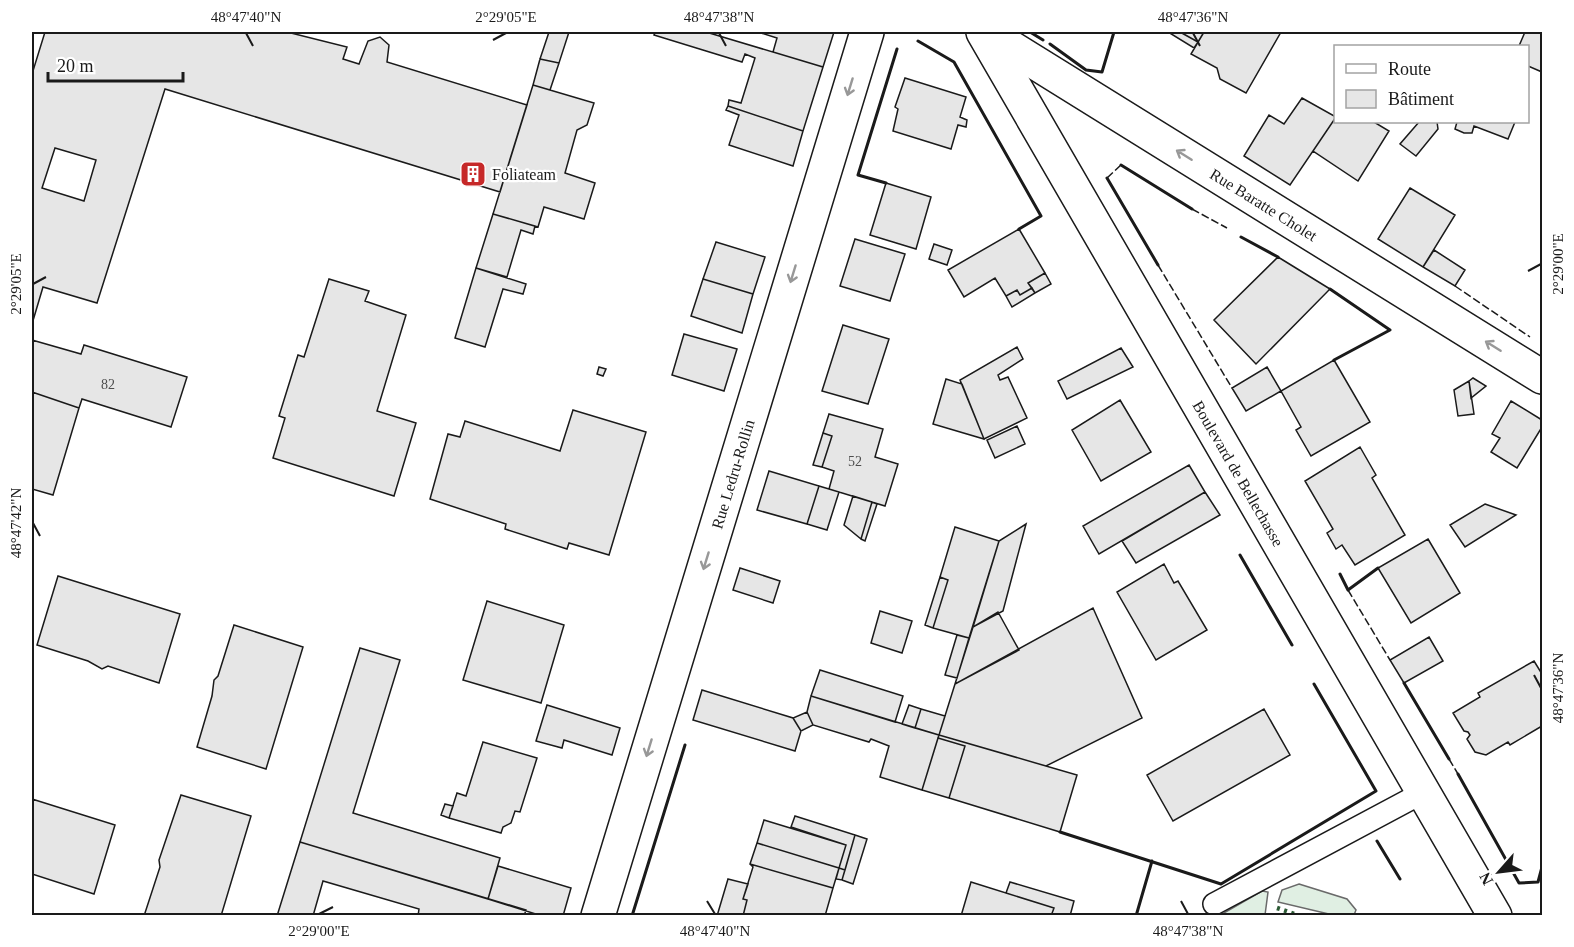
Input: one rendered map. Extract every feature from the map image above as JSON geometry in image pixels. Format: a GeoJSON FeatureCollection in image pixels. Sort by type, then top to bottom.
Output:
{"type":"FeatureCollection","features":[{"type":"Feature","properties":{"kind":"street","name":"Rue Ledru-Rollin"},"geometry":{"type":"LineString","coordinates":[[598,915],[867,32]]}},
{"type":"Feature","properties":{"kind":"street","name":"Rue Baratte Cholet"},"geometry":{"type":"LineString","coordinates":[[985,32],[1542,377]]}},
{"type":"Feature","properties":{"kind":"street","name":"Boulevard de Bellechasse"},"geometry":{"type":"LineString","coordinates":[[985,32],[1422,793],[1495,915]]}},
{"type":"Feature","properties":{"kind":"lane"},"geometry":{"type":"LineString","coordinates":[[1214,904],[1422,793]]}},
{"type":"Feature","properties":{"kind":"green space"},"geometry":{"type":"Polygon","coordinates":[[[1299,884],[1347,899],[1356,910],[1354,915],[1333,915],[1278,902],[1282,890],[1299,884]]]}},
{"type":"Feature","properties":{"kind":"green space"},"geometry":{"type":"Polygon","coordinates":[[[1262,891],[1268,892],[1265,915],[1222,914],[1262,891]]]}},
{"type":"Feature","properties":{"kind":"building","name":"Foliateam"},"geometry":{"type":"Polygon","coordinates":[[[45,32],[287,32],[347,47],[343,59],[359,64],[368,41],[380,37],[389,45],[387,62],[527,105],[500,192],[165,89],[97,303],[43,287],[32,324],[32,74],[45,32]],[[55,148],[42,188],[84,201],[96,160],[55,148]]]}},
{"type":"Feature","properties":{"kind":"building"},"geometry":{"type":"Polygon","coordinates":[[[549,32],[569,32],[559,63],[540,59],[549,32]]]}},
{"type":"Feature","properties":{"kind":"building"},"geometry":{"type":"Polygon","coordinates":[[[655,32],[706,32],[823,67],[803,131],[728,106],[729,100],[741,103],[755,58],[745,54],[742,62],[654,35],[655,32]]]}},
{"type":"Feature","properties":{"kind":"building"},"geometry":{"type":"Polygon","coordinates":[[[758,32],[834,32],[823,67],[773,52],[777,38],[758,32]]]}},
{"type":"Feature","properties":{"kind":"building"},"geometry":{"type":"Polygon","coordinates":[[[1168,32],[1180,32],[1198,42],[1194,48],[1168,32]]]}},
{"type":"Feature","properties":{"kind":"building"},"geometry":{"type":"Polygon","coordinates":[[[1180,32],[1204,32],[1198,42],[1180,32]]]}},
{"type":"Feature","properties":{"kind":"building"},"geometry":{"type":"Polygon","coordinates":[[[1204,32],[1281,32],[1246,93],[1220,79],[1217,68],[1191,54],[1204,32]]]}},
{"type":"Feature","properties":{"kind":"building"},"geometry":{"type":"Polygon","coordinates":[[[1525,32],[1542,32],[1542,72],[1529,66],[1529,45],[1519,45],[1525,32]]]}},
{"type":"Feature","properties":{"kind":"building"},"geometry":{"type":"Polygon","coordinates":[[[540,59],[559,63],[550,90],[533,85],[540,59]]]}},
{"type":"Feature","properties":{"kind":"building"},"geometry":{"type":"Polygon","coordinates":[[[905,78],[966,97],[960,117],[967,120],[966,127],[958,125],[951,149],[893,131],[898,109],[895,107],[905,78]]]}},
{"type":"Feature","properties":{"kind":"building"},"geometry":{"type":"Polygon","coordinates":[[[533,85],[594,103],[587,125],[577,130],[565,173],[595,183],[584,219],[544,207],[538,227],[493,214],[533,85]]]}},
{"type":"Feature","properties":{"kind":"building"},"geometry":{"type":"Polygon","coordinates":[[[1302,98],[1334,116],[1334,120],[1290,185],[1244,156],[1269,115],[1284,124],[1302,98]]]}},
{"type":"Feature","properties":{"kind":"building"},"geometry":{"type":"Polygon","coordinates":[[[728,106],[803,131],[793,166],[729,145],[739,115],[726,110],[728,106]]]}},
{"type":"Feature","properties":{"kind":"building"},"geometry":{"type":"Polygon","coordinates":[[[1334,120],[1334,123],[1376,123],[1389,131],[1358,181],[1313,151],[1334,120]]]}},
{"type":"Feature","properties":{"kind":"building"},"geometry":{"type":"Polygon","coordinates":[[[1418,123],[1437,123],[1438,129],[1416,156],[1400,144],[1418,123]]]}},
{"type":"Feature","properties":{"kind":"building"},"geometry":{"type":"Polygon","coordinates":[[[1457,123],[1515,123],[1508,139],[1474,126],[1472,133],[1464,133],[1455,129],[1457,123]]]}},
{"type":"Feature","properties":{"kind":"building"},"geometry":{"type":"Polygon","coordinates":[[[886,183],[931,197],[916,249],[870,235],[886,183]]]}},
{"type":"Feature","properties":{"kind":"building"},"geometry":{"type":"Polygon","coordinates":[[[1410,188],[1455,215],[1423,267],[1378,239],[1410,188]]]}},
{"type":"Feature","properties":{"kind":"building"},"geometry":{"type":"Polygon","coordinates":[[[493,214],[535,226],[533,234],[521,230],[507,277],[476,268],[493,214]]]}},
{"type":"Feature","properties":{"kind":"building"},"geometry":{"type":"Polygon","coordinates":[[[1019,229],[1045,273],[1028,283],[1032,288],[1020,295],[1017,290],[1006,296],[995,278],[964,297],[948,270],[1019,229]]]}},
{"type":"Feature","properties":{"kind":"building"},"geometry":{"type":"Polygon","coordinates":[[[855,239],[905,254],[890,301],[840,286],[855,239]]]}},
{"type":"Feature","properties":{"kind":"building"},"geometry":{"type":"Polygon","coordinates":[[[716,242],[765,257],[753,294],[703,279],[716,242]]]}},
{"type":"Feature","properties":{"kind":"building"},"geometry":{"type":"Polygon","coordinates":[[[934,244],[952,250],[947,265],[929,259],[934,244]]]}},
{"type":"Feature","properties":{"kind":"building"},"geometry":{"type":"Polygon","coordinates":[[[1434,250],[1465,270],[1455,286],[1423,267],[1434,250]]]}},
{"type":"Feature","properties":{"kind":"building"},"geometry":{"type":"Polygon","coordinates":[[[1278,257],[1330,289],[1256,364],[1214,320],[1278,257]]]}},
{"type":"Feature","properties":{"kind":"building"},"geometry":{"type":"Polygon","coordinates":[[[476,268],[526,284],[523,294],[503,289],[485,347],[455,338],[476,268]]]}},
{"type":"Feature","properties":{"kind":"building"},"geometry":{"type":"Polygon","coordinates":[[[1045,273],[1051,284],[1035,293],[1028,283],[1045,273]]]}},
{"type":"Feature","properties":{"kind":"building"},"geometry":{"type":"Polygon","coordinates":[[[329,279],[369,291],[365,301],[406,315],[377,411],[416,423],[394,496],[273,458],[285,418],[279,416],[298,355],[304,357],[329,279]]]}},
{"type":"Feature","properties":{"kind":"building"},"geometry":{"type":"Polygon","coordinates":[[[703,279],[753,294],[742,333],[691,316],[703,279]]]}},
{"type":"Feature","properties":{"kind":"building"},"geometry":{"type":"Polygon","coordinates":[[[1032,288],[1035,293],[1012,307],[1006,296],[1017,290],[1020,295],[1032,288]]]}},
{"type":"Feature","properties":{"kind":"building"},"geometry":{"type":"Polygon","coordinates":[[[843,325],[889,339],[868,404],[822,391],[843,325]]]}},
{"type":"Feature","properties":{"kind":"building"},"geometry":{"type":"Polygon","coordinates":[[[684,334],[737,349],[724,391],[672,375],[684,334]]]}},
{"type":"Feature","properties":{"kind":"building"},"geometry":{"type":"Polygon","coordinates":[[[32,340],[81,354],[84,345],[187,377],[171,427],[82,399],[79,408],[32,392],[32,340]]]}},
{"type":"Feature","properties":{"kind":"building"},"geometry":{"type":"Polygon","coordinates":[[[1017,347],[1023,359],[998,375],[1000,380],[1008,377],[1027,418],[984,439],[960,380],[1017,347]]]}},
{"type":"Feature","properties":{"kind":"building"},"geometry":{"type":"Polygon","coordinates":[[[1121,348],[1133,367],[1067,399],[1058,381],[1121,348]]]}},
{"type":"Feature","properties":{"kind":"building"},"geometry":{"type":"Polygon","coordinates":[[[1334,360],[1370,422],[1311,456],[1296,430],[1301,427],[1281,391],[1334,360]]]}},
{"type":"Feature","properties":{"kind":"building"},"geometry":{"type":"Polygon","coordinates":[[[599,367],[606,369],[603,376],[597,374],[599,367]]]}},
{"type":"Feature","properties":{"kind":"building"},"geometry":{"type":"Polygon","coordinates":[[[1267,367],[1281,391],[1246,411],[1232,388],[1267,367]]]}},
{"type":"Feature","properties":{"kind":"building"},"geometry":{"type":"Polygon","coordinates":[[[1473,378],[1486,386],[1471,398],[1469,381],[1473,378]]]}},
{"type":"Feature","properties":{"kind":"building"},"geometry":{"type":"Polygon","coordinates":[[[946,379],[962,384],[984,439],[933,424],[946,379]]]}},
{"type":"Feature","properties":{"kind":"building"},"geometry":{"type":"Polygon","coordinates":[[[1469,381],[1474,414],[1458,416],[1454,390],[1469,381]]]}},
{"type":"Feature","properties":{"kind":"building"},"geometry":{"type":"Polygon","coordinates":[[[32,392],[79,408],[53,495],[32,489],[32,392]]]}},
{"type":"Feature","properties":{"kind":"building"},"geometry":{"type":"Polygon","coordinates":[[[1120,400],[1151,452],[1101,481],[1072,430],[1120,400]]]}},
{"type":"Feature","properties":{"kind":"building"},"geometry":{"type":"Polygon","coordinates":[[[1511,401],[1542,420],[1542,427],[1517,468],[1491,452],[1500,438],[1492,434],[1511,401]]]}},
{"type":"Feature","properties":{"kind":"building"},"geometry":{"type":"Polygon","coordinates":[[[573,410],[646,432],[609,555],[569,543],[567,549],[505,529],[506,524],[430,499],[448,434],[460,437],[465,421],[560,451],[573,410]]]}},
{"type":"Feature","properties":{"kind":"building"},"geometry":{"type":"Polygon","coordinates":[[[829,414],[883,429],[875,457],[898,464],[885,506],[829,489],[834,471],[822,467],[832,436],[823,433],[829,414]]]}},
{"type":"Feature","properties":{"kind":"building"},"geometry":{"type":"Polygon","coordinates":[[[1017,426],[1025,444],[995,458],[987,440],[1017,426]]]}},
{"type":"Feature","properties":{"kind":"building"},"geometry":{"type":"Polygon","coordinates":[[[823,433],[832,436],[822,467],[813,465],[823,433]]]}},
{"type":"Feature","properties":{"kind":"building"},"geometry":{"type":"Polygon","coordinates":[[[1360,447],[1376,475],[1372,478],[1405,535],[1355,565],[1342,545],[1336,549],[1327,533],[1333,529],[1305,481],[1360,447]]]}},
{"type":"Feature","properties":{"kind":"building"},"geometry":{"type":"Polygon","coordinates":[[[1189,465],[1205,492],[1099,554],[1083,526],[1189,465]]]}},
{"type":"Feature","properties":{"kind":"building"},"geometry":{"type":"Polygon","coordinates":[[[769,471],[819,486],[807,524],[757,510],[769,471]]]}},
{"type":"Feature","properties":{"kind":"building"},"geometry":{"type":"Polygon","coordinates":[[[819,486],[839,492],[827,530],[807,524],[819,486]]]}},
{"type":"Feature","properties":{"kind":"building"},"geometry":{"type":"Polygon","coordinates":[[[1205,492],[1220,515],[1136,563],[1122,541],[1205,492]]]}},
{"type":"Feature","properties":{"kind":"building"},"geometry":{"type":"Polygon","coordinates":[[[853,496],[872,502],[861,539],[844,525],[853,496]]]}},
{"type":"Feature","properties":{"kind":"building"},"geometry":{"type":"Polygon","coordinates":[[[872,502],[877,504],[865,541],[861,539],[872,502]]]}},
{"type":"Feature","properties":{"kind":"building"},"geometry":{"type":"Polygon","coordinates":[[[1485,504],[1516,515],[1465,547],[1450,525],[1485,504]]]}},
{"type":"Feature","properties":{"kind":"building"},"geometry":{"type":"Polygon","coordinates":[[[1026,524],[1003,611],[973,627],[999,541],[1026,524]]]}},
{"type":"Feature","properties":{"kind":"building"},"geometry":{"type":"Polygon","coordinates":[[[955,527],[999,541],[969,638],[933,628],[948,580],[940,577],[955,527]]]}},
{"type":"Feature","properties":{"kind":"building"},"geometry":{"type":"Polygon","coordinates":[[[1428,539],[1460,593],[1411,623],[1378,568],[1428,539]]]}},
{"type":"Feature","properties":{"kind":"building"},"geometry":{"type":"Polygon","coordinates":[[[1164,564],[1174,583],[1178,581],[1207,630],[1156,660],[1117,592],[1164,564]]]}},
{"type":"Feature","properties":{"kind":"building"},"geometry":{"type":"Polygon","coordinates":[[[740,568],[780,581],[773,603],[733,590],[740,568]]]}},
{"type":"Feature","properties":{"kind":"building"},"geometry":{"type":"Polygon","coordinates":[[[58,576],[180,614],[159,683],[108,666],[102,669],[88,661],[37,645],[58,576]]]}},
{"type":"Feature","properties":{"kind":"building"},"geometry":{"type":"Polygon","coordinates":[[[940,577],[948,580],[933,628],[925,625],[940,577]]]}},
{"type":"Feature","properties":{"kind":"building"},"geometry":{"type":"Polygon","coordinates":[[[487,601],[564,625],[541,703],[463,680],[487,601]]]}},
{"type":"Feature","properties":{"kind":"building"},"geometry":{"type":"Polygon","coordinates":[[[1093,608],[1142,718],[1046,766],[939,735],[955,684],[1093,608]]]}},
{"type":"Feature","properties":{"kind":"building"},"geometry":{"type":"Polygon","coordinates":[[[880,611],[912,621],[902,653],[871,643],[880,611]]]}},
{"type":"Feature","properties":{"kind":"building"},"geometry":{"type":"Polygon","coordinates":[[[998,612],[1019,650],[955,684],[973,627],[998,612]]]}},
{"type":"Feature","properties":{"kind":"building"},"geometry":{"type":"Polygon","coordinates":[[[234,625],[303,647],[266,769],[197,747],[212,696],[214,680],[218,676],[234,625]]]}},
{"type":"Feature","properties":{"kind":"building"},"geometry":{"type":"Polygon","coordinates":[[[957,635],[969,638],[957,678],[945,675],[957,635]]]}},
{"type":"Feature","properties":{"kind":"building"},"geometry":{"type":"Polygon","coordinates":[[[1429,637],[1443,661],[1404,683],[1390,660],[1429,637]]]}},
{"type":"Feature","properties":{"kind":"building"},"geometry":{"type":"Polygon","coordinates":[[[360,648],[400,660],[353,813],[500,858],[488,899],[300,842],[360,648]]]}},
{"type":"Feature","properties":{"kind":"building"},"geometry":{"type":"Polygon","coordinates":[[[1534,661],[1542,674],[1542,726],[1510,745],[1508,742],[1486,755],[1475,752],[1467,739],[1470,735],[1464,731],[1453,713],[1480,697],[1478,693],[1534,661]]]}},
{"type":"Feature","properties":{"kind":"building"},"geometry":{"type":"Polygon","coordinates":[[[820,670],[903,696],[895,722],[811,696],[820,670]]]}},
{"type":"Feature","properties":{"kind":"building"},"geometry":{"type":"Polygon","coordinates":[[[702,690],[793,718],[801,731],[795,751],[693,720],[702,690]]]}},
{"type":"Feature","properties":{"kind":"building"},"geometry":{"type":"Polygon","coordinates":[[[811,696],[939,735],[922,790],[880,777],[889,746],[871,739],[869,742],[813,725],[807,712],[811,696]]]}},
{"type":"Feature","properties":{"kind":"building"},"geometry":{"type":"Polygon","coordinates":[[[547,705],[620,728],[612,755],[564,740],[562,748],[536,741],[547,705]]]}},
{"type":"Feature","properties":{"kind":"building"},"geometry":{"type":"Polygon","coordinates":[[[909,705],[921,709],[915,728],[902,724],[909,705]]]}},
{"type":"Feature","properties":{"kind":"building"},"geometry":{"type":"Polygon","coordinates":[[[921,709],[945,716],[939,735],[915,728],[921,709]]]}},
{"type":"Feature","properties":{"kind":"building"},"geometry":{"type":"Polygon","coordinates":[[[1264,709],[1290,755],[1173,821],[1147,775],[1264,709]]]}},
{"type":"Feature","properties":{"kind":"building"},"geometry":{"type":"Polygon","coordinates":[[[807,712],[813,725],[801,731],[793,718],[807,712]]]}},
{"type":"Feature","properties":{"kind":"building"},"geometry":{"type":"Polygon","coordinates":[[[939,735],[1077,775],[1060,832],[949,798],[965,746],[938,738],[939,735]]]}},
{"type":"Feature","properties":{"kind":"building"},"geometry":{"type":"Polygon","coordinates":[[[938,738],[965,746],[949,798],[922,790],[938,738]]]}},
{"type":"Feature","properties":{"kind":"building"},"geometry":{"type":"Polygon","coordinates":[[[483,742],[537,758],[520,812],[515,811],[511,823],[503,827],[501,833],[449,818],[457,793],[466,796],[483,742]]]}},
{"type":"Feature","properties":{"kind":"building"},"geometry":{"type":"Polygon","coordinates":[[[181,795],[251,816],[221,916],[144,916],[160,867],[159,860],[181,795]]]}},
{"type":"Feature","properties":{"kind":"building"},"geometry":{"type":"Polygon","coordinates":[[[32,799],[115,825],[94,894],[32,874],[32,799]]]}},
{"type":"Feature","properties":{"kind":"building"},"geometry":{"type":"Polygon","coordinates":[[[445,804],[453,806],[449,818],[441,815],[445,804]]]}},
{"type":"Feature","properties":{"kind":"building"},"geometry":{"type":"Polygon","coordinates":[[[795,816],[855,835],[845,870],[839,868],[846,845],[791,827],[795,816]]]}},
{"type":"Feature","properties":{"kind":"building"},"geometry":{"type":"Polygon","coordinates":[[[764,820],[846,845],[839,868],[757,843],[764,820]]]}},
{"type":"Feature","properties":{"kind":"building"},"geometry":{"type":"Polygon","coordinates":[[[855,835],[867,839],[853,884],[842,880],[855,835]]]}},
{"type":"Feature","properties":{"kind":"building"},"geometry":{"type":"Polygon","coordinates":[[[300,842],[526,910],[524,916],[418,916],[419,909],[323,881],[313,916],[277,916],[300,842]]]}},
{"type":"Feature","properties":{"kind":"building"},"geometry":{"type":"Polygon","coordinates":[[[757,843],[839,868],[833,888],[750,864],[757,843]]]}},
{"type":"Feature","properties":{"kind":"building"},"geometry":{"type":"Polygon","coordinates":[[[750,864],[833,888],[825,916],[743,916],[747,900],[743,899],[753,867],[750,864]]]}},
{"type":"Feature","properties":{"kind":"building"},"geometry":{"type":"Polygon","coordinates":[[[498,866],[571,888],[563,916],[542,916],[488,899],[498,866]]]}},
{"type":"Feature","properties":{"kind":"building"},"geometry":{"type":"Polygon","coordinates":[[[839,868],[845,870],[842,880],[836,879],[839,868]]]}},
{"type":"Feature","properties":{"kind":"building"},"geometry":{"type":"Polygon","coordinates":[[[728,879],[748,884],[743,899],[747,900],[743,916],[717,916],[728,879]]]}},
{"type":"Feature","properties":{"kind":"building"},"geometry":{"type":"Polygon","coordinates":[[[971,882],[1054,908],[1051,916],[961,916],[971,882]]]}},
{"type":"Feature","properties":{"kind":"building"},"geometry":{"type":"Polygon","coordinates":[[[1010,882],[1074,901],[1070,916],[1051,916],[1054,908],[1006,893],[1010,882]]]}},
{"type":"Feature","properties":{"kind":"hedge"},"geometry":{"type":"LineString","coordinates":[[1277,908],[1300,916]]}},
{"type":"Feature","properties":{"kind":"fence"},"geometry":{"type":"LineString","coordinates":[[1107,178],[1121,165]]}},
{"type":"Feature","properties":{"kind":"fence"},"geometry":{"type":"LineString","coordinates":[[1192,209],[1227,228]]}},
{"type":"Feature","properties":{"kind":"fence"},"geometry":{"type":"LineString","coordinates":[[1158,265],[1232,388]]}},
{"type":"Feature","properties":{"kind":"fence"},"geometry":{"type":"LineString","coordinates":[[1455,286],[1530,337]]}},
{"type":"Feature","properties":{"kind":"fence"},"geometry":{"type":"LineString","coordinates":[[1348,590],[1390,660]]}},
{"type":"Feature","properties":{"kind":"fence"},"geometry":{"type":"LineString","coordinates":[[1449,759],[1458,774]]}},
{"type":"Feature","properties":{"kind":"wall"},"geometry":{"type":"LineString","coordinates":[[1030,32],[1043,40]]}},
{"type":"Feature","properties":{"kind":"wall"},"geometry":{"type":"LineString","coordinates":[[1050,44],[1086,70],[1102,72],[1114,32]]}},
{"type":"Feature","properties":{"kind":"wall"},"geometry":{"type":"LineString","coordinates":[[918,41],[954,62],[1041,216],[1019,229]]}},
{"type":"Feature","properties":{"kind":"wall"},"geometry":{"type":"LineString","coordinates":[[886,183],[858,175],[897,49]]}},
{"type":"Feature","properties":{"kind":"wall"},"geometry":{"type":"LineString","coordinates":[[1121,165],[1192,209]]}},
{"type":"Feature","properties":{"kind":"wall"},"geometry":{"type":"LineString","coordinates":[[1107,178],[1158,265]]}},
{"type":"Feature","properties":{"kind":"wall"},"geometry":{"type":"LineString","coordinates":[[1241,237],[1278,257]]}},
{"type":"Feature","properties":{"kind":"wall"},"geometry":{"type":"LineString","coordinates":[[1330,289],[1390,330],[1334,360]]}},
{"type":"Feature","properties":{"kind":"wall"},"geometry":{"type":"LineString","coordinates":[[1240,555],[1292,645]]}},
{"type":"Feature","properties":{"kind":"wall"},"geometry":{"type":"LineString","coordinates":[[1340,574],[1348,590],[1378,568]]}},
{"type":"Feature","properties":{"kind":"wall"},"geometry":{"type":"LineString","coordinates":[[1404,683],[1449,759]]}},
{"type":"Feature","properties":{"kind":"wall"},"geometry":{"type":"LineString","coordinates":[[1060,832],[1221,884],[1376,791],[1314,684]]}},
{"type":"Feature","properties":{"kind":"wall"},"geometry":{"type":"LineString","coordinates":[[632,916],[685,745]]}},
{"type":"Feature","properties":{"kind":"wall"},"geometry":{"type":"LineString","coordinates":[[1458,774],[1519,883],[1538,882],[1542,867]]}},
{"type":"Feature","properties":{"kind":"wall"},"geometry":{"type":"LineString","coordinates":[[1377,841],[1400,879]]}},
{"type":"Feature","properties":{"kind":"wall"},"geometry":{"type":"LineString","coordinates":[[1136,916],[1152,861]]}},
{"type":"Feature","properties":{"kind":"place","name":"Foliateam"},"geometry":{"type":"Point","coordinates":[473,174]}}]}
